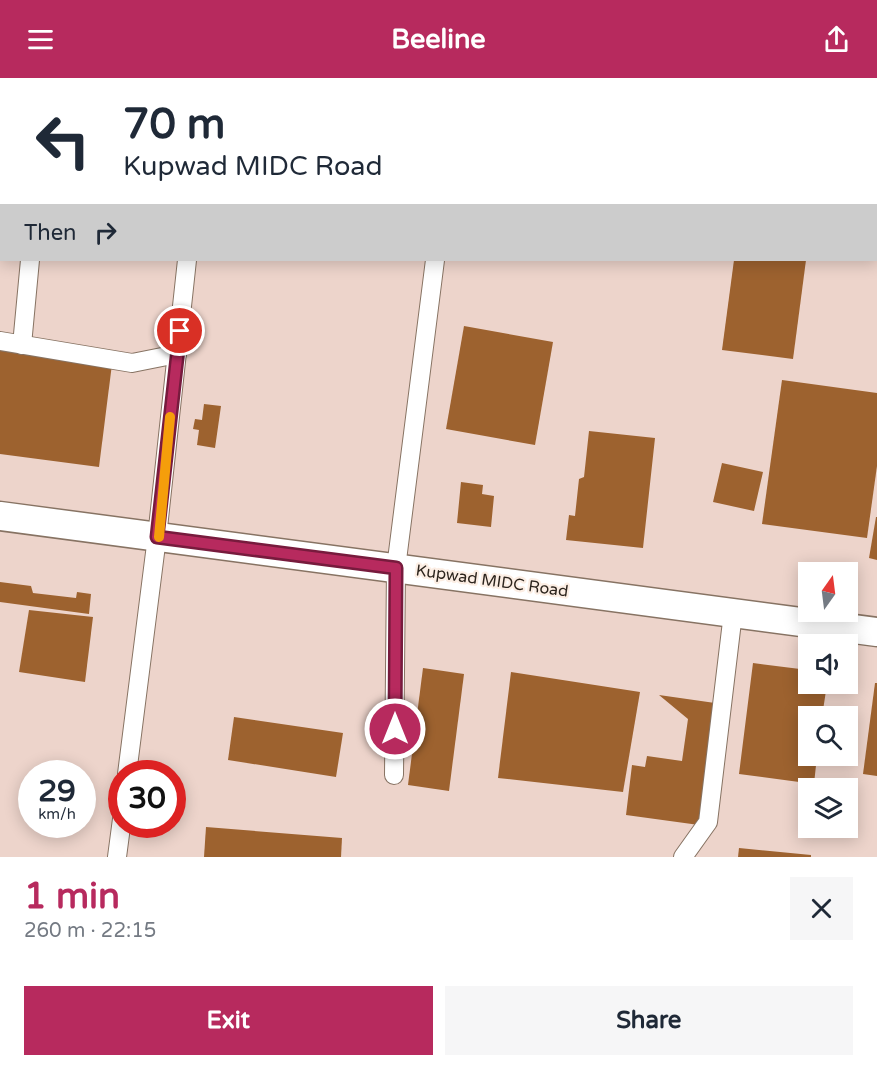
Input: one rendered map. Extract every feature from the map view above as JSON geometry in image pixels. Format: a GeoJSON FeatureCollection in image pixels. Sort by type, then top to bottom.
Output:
{"type":"FeatureCollection","features":[{"type":"Feature","properties":{"kind":"main road","name":"Kupwad MIDC Road"},"geometry":{"type":"LineString","coordinates":[[0,516],[877,632]]}},
{"type":"Feature","properties":{"kind":"street"},"geometry":{"type":"LineString","coordinates":[[22,345],[30,261]]}},
{"type":"Feature","properties":{"kind":"street"},"geometry":{"type":"LineString","coordinates":[[129,760],[188,261]]}},
{"type":"Feature","properties":{"kind":"street"},"geometry":{"type":"LineString","coordinates":[[394,774],[396,568],[435,261]]}},
{"type":"Feature","properties":{"kind":"street"},"geometry":{"type":"LineString","coordinates":[[0,341],[132,363],[177,354]]}},
{"type":"Feature","properties":{"kind":"street"},"geometry":{"type":"LineString","coordinates":[[683,857],[708,822],[733,613]]}},
{"type":"Feature","properties":{"kind":"street"},"geometry":{"type":"LineString","coordinates":[[117,857],[120,838]]}},
{"type":"Feature","properties":{"kind":"shaded area"},"geometry":{"type":"Polygon","coordinates":[[[0,261],[877,261],[877,857],[0,857],[0,261]]]}},
{"type":"Feature","properties":{"kind":"building"},"geometry":{"type":"Polygon","coordinates":[[[734,261],[806,261],[793,359],[722,350],[734,261]]]}},
{"type":"Feature","properties":{"kind":"building"},"geometry":{"type":"Polygon","coordinates":[[[464,326],[553,342],[535,445],[446,429],[464,326]]]}},
{"type":"Feature","properties":{"kind":"building"},"geometry":{"type":"Polygon","coordinates":[[[0,350],[112,364],[99,467],[0,454],[0,350]]]}},
{"type":"Feature","properties":{"kind":"building"},"geometry":{"type":"Polygon","coordinates":[[[782,380],[877,393],[877,466],[867,538],[762,524],[782,380]]]}},
{"type":"Feature","properties":{"kind":"building"},"geometry":{"type":"Polygon","coordinates":[[[204,404],[221,406],[215,448],[197,445],[199,430],[193,429],[195,419],[202,420],[204,404]]]}},
{"type":"Feature","properties":{"kind":"building"},"geometry":{"type":"Polygon","coordinates":[[[589,431],[655,438],[643,548],[566,540],[569,515],[575,516],[579,479],[584,477],[589,431]]]}},
{"type":"Feature","properties":{"kind":"building"},"geometry":{"type":"Polygon","coordinates":[[[722,463],[763,472],[754,511],[713,502],[722,463]]]}},
{"type":"Feature","properties":{"kind":"building"},"geometry":{"type":"Polygon","coordinates":[[[461,482],[483,485],[482,494],[494,496],[491,527],[457,523],[461,482]]]}},
{"type":"Feature","properties":{"kind":"building"},"geometry":{"type":"Polygon","coordinates":[[[877,517],[877,560],[869,558],[877,517]]]}},
{"type":"Feature","properties":{"kind":"building"},"geometry":{"type":"Polygon","coordinates":[[[0,582],[31,586],[33,593],[76,598],[77,592],[91,594],[89,614],[0,602],[0,582]]]}},
{"type":"Feature","properties":{"kind":"building"},"geometry":{"type":"Polygon","coordinates":[[[29,610],[93,617],[85,682],[19,672],[29,610]]]}},
{"type":"Feature","properties":{"kind":"building"},"geometry":{"type":"Polygon","coordinates":[[[753,663],[798,669],[798,694],[825,694],[824,706],[798,706],[798,766],[816,766],[815,778],[798,778],[798,782],[739,774],[753,663]]]}},
{"type":"Feature","properties":{"kind":"building"},"geometry":{"type":"Polygon","coordinates":[[[423,668],[464,674],[449,791],[408,785],[423,668]]]}},
{"type":"Feature","properties":{"kind":"building"},"geometry":{"type":"Polygon","coordinates":[[[511,672],[640,692],[623,792],[498,778],[511,672]]]}},
{"type":"Feature","properties":{"kind":"building"},"geometry":{"type":"Polygon","coordinates":[[[875,683],[877,683],[877,776],[863,774],[875,683]]]}},
{"type":"Feature","properties":{"kind":"building"},"geometry":{"type":"Polygon","coordinates":[[[659,695],[715,703],[699,825],[626,815],[632,765],[645,767],[647,756],[682,761],[688,719],[659,695]]]}},
{"type":"Feature","properties":{"kind":"building"},"geometry":{"type":"Polygon","coordinates":[[[234,717],[343,733],[336,777],[228,760],[234,717]]]}},
{"type":"Feature","properties":{"kind":"building"},"geometry":{"type":"Polygon","coordinates":[[[206,827],[342,838],[341,857],[204,857],[206,827]]]}},
{"type":"Feature","properties":{"kind":"building"},"geometry":{"type":"Polygon","coordinates":[[[739,848],[811,855],[811,857],[738,857],[739,848]]]}},
{"type":"Feature","properties":{"kind":"slow traffic"},"geometry":{"type":"LineString","coordinates":[[159,537],[157,537],[170,417]]}},
{"type":"Feature","properties":{"kind":"route"},"geometry":{"type":"LineString","coordinates":[[180,331],[157,537],[396,568],[395,729]]}}]}
